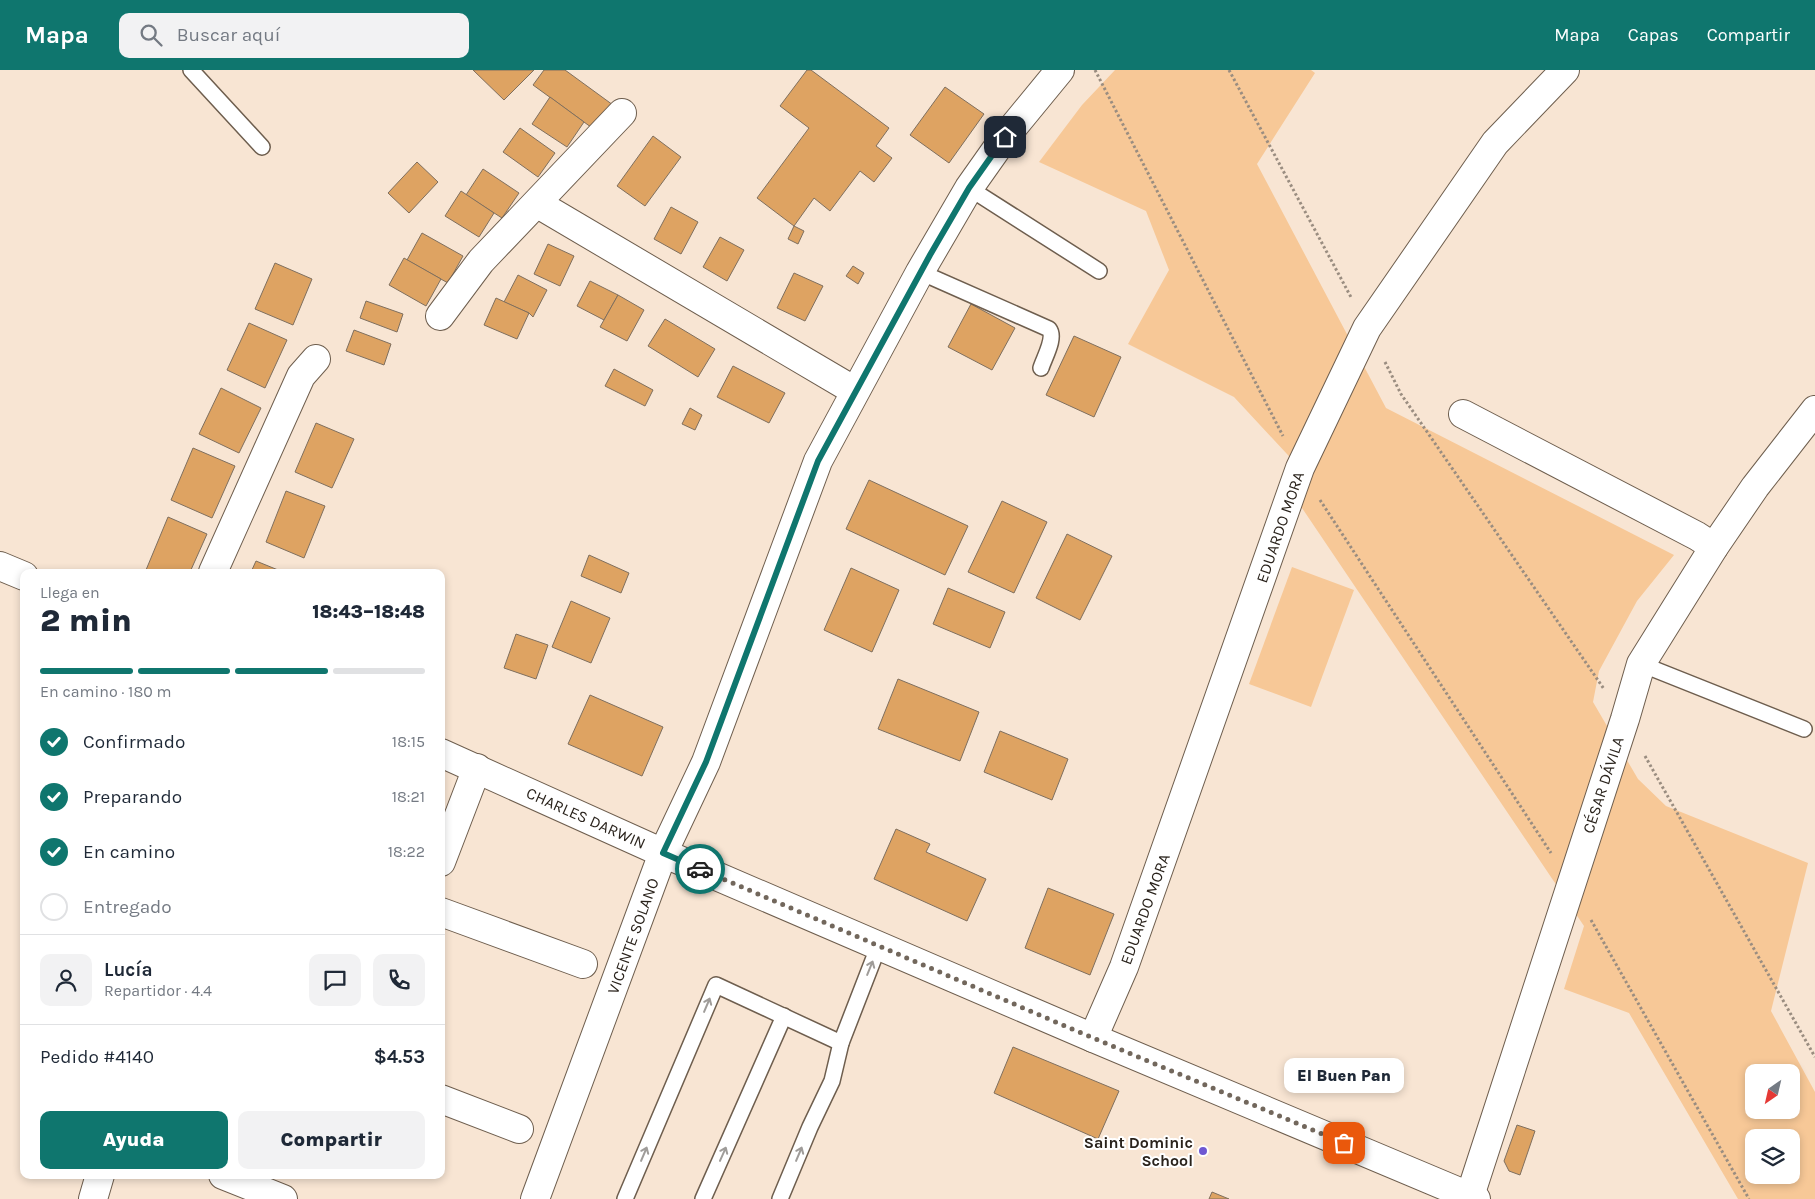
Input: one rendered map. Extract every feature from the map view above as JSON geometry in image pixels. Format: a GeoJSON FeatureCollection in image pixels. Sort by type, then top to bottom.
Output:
{"type":"FeatureCollection","features":[{"type":"Feature","properties":{"kind":"street","name":"VICENTE SOLANO"},"geometry":{"type":"LineString","coordinates":[[535,1199],[663,853],[706,762],[818,461],[920,272],[969,188],[1005,137],[1060,70]]}},
{"type":"Feature","properties":{"kind":"street","name":"EDUARDO MORA"},"geometry":{"type":"LineString","coordinates":[[1093,1038],[1124,967],[1300,468],[1367,328],[1495,143],[1565,70]]}},
{"type":"Feature","properties":{"kind":"street"},"geometry":{"type":"LineString","coordinates":[[440,316],[481,261],[538,204],[622,113]]}},
{"type":"Feature","properties":{"kind":"street"},"geometry":{"type":"LineString","coordinates":[[538,204],[855,391]]}},
{"type":"Feature","properties":{"kind":"street"},"geometry":{"type":"LineString","coordinates":[[214,569],[301,376],[316,359]]}},
{"type":"Feature","properties":{"kind":"street","name":"CÉSAR DÁVILA"},"geometry":{"type":"LineString","coordinates":[[1471,1198],[1641,664],[1714,547],[1755,487],[1815,410]]}},
{"type":"Feature","properties":{"kind":"street"},"geometry":{"type":"LineString","coordinates":[[1463,414],[1697,536],[1714,547]]}},
{"type":"Feature","properties":{"kind":"street"},"geometry":{"type":"LineString","coordinates":[[0,566],[20,574]]}},
{"type":"Feature","properties":{"kind":"street","name":"CHARLES DARWIN"},"geometry":{"type":"LineString","coordinates":[[445,755],[663,853],[1471,1198]]}},
{"type":"Feature","properties":{"kind":"street"},"geometry":{"type":"LineString","coordinates":[[445,852],[477,768]]}},
{"type":"Feature","properties":{"kind":"street"},"geometry":{"type":"LineString","coordinates":[[445,913],[583,964]]}},
{"type":"Feature","properties":{"kind":"street"},"geometry":{"type":"LineString","coordinates":[[445,1101],[519,1129]]}},
{"type":"Feature","properties":{"kind":"street"},"geometry":{"type":"LineString","coordinates":[[93,1199],[99,1179]]}},
{"type":"Feature","properties":{"kind":"street"},"geometry":{"type":"LineString","coordinates":[[233,1179],[283,1199]]}},
{"type":"Feature","properties":{"kind":"lane"},"geometry":{"type":"LineString","coordinates":[[191,70],[262,148]]}},
{"type":"Feature","properties":{"kind":"lane"},"geometry":{"type":"LineString","coordinates":[[969,188],[1099,271]]}},
{"type":"Feature","properties":{"kind":"lane"},"geometry":{"type":"LineString","coordinates":[[920,272],[1049,329],[1052,332],[1051,338],[1041,368]]}},
{"type":"Feature","properties":{"kind":"lane"},"geometry":{"type":"LineString","coordinates":[[1641,664],[1804,729]]}},
{"type":"Feature","properties":{"kind":"lane"},"geometry":{"type":"LineString","coordinates":[[780,1199],[810,1127],[832,1082],[841,1043],[879,946]]}},
{"type":"Feature","properties":{"kind":"lane"},"geometry":{"type":"LineString","coordinates":[[625,1199],[716,985],[841,1043]]}},
{"type":"Feature","properties":{"kind":"lane"},"geometry":{"type":"LineString","coordinates":[[703,1199],[784,1016]]}},
{"type":"Feature","properties":{"kind":"path"},"geometry":{"type":"LineString","coordinates":[[1095,70],[1300,468],[1571,884],[1749,1199]]}},
{"type":"Feature","properties":{"kind":"path"},"geometry":{"type":"LineString","coordinates":[[1229,70],[1401,394],[1625,719],[1815,1057]]}},
{"type":"Feature","properties":{"kind":"shaded area"},"geometry":{"type":"Polygon","coordinates":[[[1115,70],[1311,70],[1315,73],[1257,164],[1386,408],[1674,555],[1637,601],[1599,671],[1593,702],[1638,779],[1666,806],[1808,863],[1771,1011],[1800,1064],[1745,1064],[1745,1119],[1800,1119],[1800,1064],[1815,1092],[1815,1199],[1738,1199],[1629,1013],[1564,989],[1584,926],[1302,508],[1300,468],[1234,397],[1128,344],[1169,270],[1146,211],[1039,162],[1082,105],[1115,70]]]}},
{"type":"Feature","properties":{"kind":"shaded area"},"geometry":{"type":"Polygon","coordinates":[[[1292,567],[1354,590],[1311,707],[1249,684],[1292,567]]]}},
{"type":"Feature","properties":{"kind":"building"},"geometry":{"type":"Polygon","coordinates":[[[473,70],[534,70],[504,100],[473,70]]]}},
{"type":"Feature","properties":{"kind":"building"},"geometry":{"type":"Polygon","coordinates":[[[544,70],[565,70],[613,105],[595,130],[533,85],[544,70]]]}},
{"type":"Feature","properties":{"kind":"building"},"geometry":{"type":"Polygon","coordinates":[[[807,70],[811,70],[889,128],[876,146],[892,158],[874,182],[860,171],[830,211],[814,198],[794,226],[757,198],[809,128],[780,106],[807,70]]]}},
{"type":"Feature","properties":{"kind":"building"},"geometry":{"type":"Polygon","coordinates":[[[945,87],[984,114],[949,163],[910,135],[945,87]]]}},
{"type":"Feature","properties":{"kind":"building"},"geometry":{"type":"Polygon","coordinates":[[[550,97],[584,122],[567,147],[532,124],[550,97]]]}},
{"type":"Feature","properties":{"kind":"building"},"geometry":{"type":"Polygon","coordinates":[[[520,128],[555,153],[538,177],[503,152],[520,128]]]}},
{"type":"Feature","properties":{"kind":"building"},"geometry":{"type":"Polygon","coordinates":[[[653,136],[681,157],[645,206],[617,186],[653,136]]]}},
{"type":"Feature","properties":{"kind":"building"},"geometry":{"type":"Polygon","coordinates":[[[417,162],[438,182],[409,213],[388,193],[417,162]]]}},
{"type":"Feature","properties":{"kind":"building"},"geometry":{"type":"Polygon","coordinates":[[[483,169],[519,193],[502,218],[466,195],[483,169]]]}},
{"type":"Feature","properties":{"kind":"building"},"geometry":{"type":"Polygon","coordinates":[[[461,191],[494,213],[479,237],[445,216],[461,191]]]}},
{"type":"Feature","properties":{"kind":"building"},"geometry":{"type":"Polygon","coordinates":[[[671,207],[698,222],[681,254],[654,239],[671,207]]]}},
{"type":"Feature","properties":{"kind":"building"},"geometry":{"type":"Polygon","coordinates":[[[794,226],[804,231],[798,244],[788,239],[794,226]]]}},
{"type":"Feature","properties":{"kind":"building"},"geometry":{"type":"Polygon","coordinates":[[[422,233],[463,256],[448,283],[407,260],[422,233]]]}},
{"type":"Feature","properties":{"kind":"building"},"geometry":{"type":"Polygon","coordinates":[[[720,237],[744,250],[727,281],[703,267],[720,237]]]}},
{"type":"Feature","properties":{"kind":"building"},"geometry":{"type":"Polygon","coordinates":[[[548,244],[574,256],[560,286],[534,274],[548,244]]]}},
{"type":"Feature","properties":{"kind":"building"},"geometry":{"type":"Polygon","coordinates":[[[404,258],[441,279],[426,306],[389,285],[404,258]]]}},
{"type":"Feature","properties":{"kind":"building"},"geometry":{"type":"Polygon","coordinates":[[[275,263],[312,279],[293,325],[255,309],[275,263]]]}},
{"type":"Feature","properties":{"kind":"building"},"geometry":{"type":"Polygon","coordinates":[[[853,266],[864,273],[858,284],[846,276],[853,266]]]}},
{"type":"Feature","properties":{"kind":"building"},"geometry":{"type":"Polygon","coordinates":[[[794,273],[823,286],[805,321],[777,308],[794,273]]]}},
{"type":"Feature","properties":{"kind":"building"},"geometry":{"type":"Polygon","coordinates":[[[518,275],[547,290],[533,317],[529,313],[504,302],[518,275]]]}},
{"type":"Feature","properties":{"kind":"building"},"geometry":{"type":"Polygon","coordinates":[[[590,281],[618,295],[604,320],[577,306],[590,281]]]}},
{"type":"Feature","properties":{"kind":"building"},"geometry":{"type":"Polygon","coordinates":[[[618,295],[644,310],[627,341],[600,327],[618,295]]]}},
{"type":"Feature","properties":{"kind":"building"},"geometry":{"type":"Polygon","coordinates":[[[496,298],[529,313],[517,339],[484,325],[496,298]]]}},
{"type":"Feature","properties":{"kind":"building"},"geometry":{"type":"Polygon","coordinates":[[[366,301],[403,314],[397,332],[360,318],[366,301]]]}},
{"type":"Feature","properties":{"kind":"building"},"geometry":{"type":"Polygon","coordinates":[[[971,304],[1015,328],[992,370],[948,347],[971,304]]]}},
{"type":"Feature","properties":{"kind":"building"},"geometry":{"type":"Polygon","coordinates":[[[665,319],[715,349],[698,377],[648,346],[665,319]]]}},
{"type":"Feature","properties":{"kind":"building"},"geometry":{"type":"Polygon","coordinates":[[[249,323],[287,340],[265,388],[227,370],[249,323]]]}},
{"type":"Feature","properties":{"kind":"building"},"geometry":{"type":"Polygon","coordinates":[[[354,330],[391,344],[384,365],[346,351],[354,330]]]}},
{"type":"Feature","properties":{"kind":"building"},"geometry":{"type":"Polygon","coordinates":[[[1074,336],[1121,357],[1094,417],[1046,395],[1074,336]]]}},
{"type":"Feature","properties":{"kind":"building"},"geometry":{"type":"Polygon","coordinates":[[[733,366],[785,393],[769,423],[717,397],[733,366]]]}},
{"type":"Feature","properties":{"kind":"building"},"geometry":{"type":"Polygon","coordinates":[[[614,369],[653,390],[645,406],[605,386],[614,369]]]}},
{"type":"Feature","properties":{"kind":"building"},"geometry":{"type":"Polygon","coordinates":[[[221,388],[261,408],[239,453],[199,434],[221,388]]]}},
{"type":"Feature","properties":{"kind":"building"},"geometry":{"type":"Polygon","coordinates":[[[690,408],[702,415],[695,430],[682,424],[690,408]]]}},
{"type":"Feature","properties":{"kind":"building"},"geometry":{"type":"Polygon","coordinates":[[[316,423],[354,439],[332,488],[295,472],[316,423]]]}},
{"type":"Feature","properties":{"kind":"building"},"geometry":{"type":"Polygon","coordinates":[[[193,448],[235,466],[212,518],[171,500],[193,448]]]}},
{"type":"Feature","properties":{"kind":"building"},"geometry":{"type":"Polygon","coordinates":[[[869,480],[968,526],[945,575],[846,529],[869,480]]]}},
{"type":"Feature","properties":{"kind":"building"},"geometry":{"type":"Polygon","coordinates":[[[286,491],[325,506],[304,558],[266,542],[286,491]]]}},
{"type":"Feature","properties":{"kind":"building"},"geometry":{"type":"Polygon","coordinates":[[[1002,501],[1047,522],[1014,593],[968,572],[1002,501]]]}},
{"type":"Feature","properties":{"kind":"building"},"geometry":{"type":"Polygon","coordinates":[[[168,517],[207,534],[191,569],[146,569],[168,517]]]}},
{"type":"Feature","properties":{"kind":"building"},"geometry":{"type":"Polygon","coordinates":[[[1067,534],[1112,556],[1080,620],[1036,598],[1067,534]]]}},
{"type":"Feature","properties":{"kind":"building"},"geometry":{"type":"Polygon","coordinates":[[[589,555],[629,573],[621,593],[581,576],[589,555]]]}},
{"type":"Feature","properties":{"kind":"building"},"geometry":{"type":"Polygon","coordinates":[[[256,561],[276,569],[252,569],[256,561]]]}},
{"type":"Feature","properties":{"kind":"building"},"geometry":{"type":"Polygon","coordinates":[[[851,568],[899,590],[872,652],[824,630],[851,568]]]}},
{"type":"Feature","properties":{"kind":"building"},"geometry":{"type":"Polygon","coordinates":[[[948,588],[1005,612],[990,648],[933,624],[948,588]]]}},
{"type":"Feature","properties":{"kind":"building"},"geometry":{"type":"Polygon","coordinates":[[[571,601],[610,618],[591,663],[552,647],[571,601]]]}},
{"type":"Feature","properties":{"kind":"building"},"geometry":{"type":"Polygon","coordinates":[[[516,634],[548,645],[536,679],[504,668],[516,634]]]}},
{"type":"Feature","properties":{"kind":"building"},"geometry":{"type":"Polygon","coordinates":[[[898,679],[979,712],[960,761],[878,729],[898,679]]]}},
{"type":"Feature","properties":{"kind":"building"},"geometry":{"type":"Polygon","coordinates":[[[590,695],[663,727],[642,776],[568,744],[590,695]]]}},
{"type":"Feature","properties":{"kind":"building"},"geometry":{"type":"Polygon","coordinates":[[[1000,731],[1068,759],[1052,800],[984,772],[1000,731]]]}},
{"type":"Feature","properties":{"kind":"building"},"geometry":{"type":"Polygon","coordinates":[[[896,829],[930,844],[926,852],[986,879],[967,921],[874,879],[896,829]]]}},
{"type":"Feature","properties":{"kind":"building"},"geometry":{"type":"Polygon","coordinates":[[[1048,888],[1114,914],[1090,975],[1025,948],[1048,888]]]}},
{"type":"Feature","properties":{"kind":"building"},"geometry":{"type":"Polygon","coordinates":[[[1013,1047],[1119,1091],[1098,1139],[994,1093],[1013,1047]]]}},
{"type":"Feature","properties":{"kind":"building"},"geometry":{"type":"Polygon","coordinates":[[[1517,1125],[1535,1131],[1520,1175],[1509,1171],[1504,1161],[1517,1125]]]}},
{"type":"Feature","properties":{"kind":"building"},"geometry":{"type":"Polygon","coordinates":[[[1212,1192],[1229,1199],[1209,1199],[1212,1192]]]}},
{"type":"Feature","properties":{"kind":"way so far"},"geometry":{"type":"LineString","coordinates":[[700,869],[1093,1038],[1344,1143]]}},
{"type":"Feature","properties":{"kind":"place","name":"El Buen Pan"},"geometry":{"type":"Point","coordinates":[1344,1143]}},
{"type":"Feature","properties":{"kind":"place","name":"Saint Dominic School"},"geometry":{"type":"Point","coordinates":[1203,1151]}},
{"type":"Feature","properties":{"kind":"route"},"geometry":{"type":"LineString","coordinates":[[700,869],[663,853],[706,762],[818,461],[930,255],[969,188],[1005,137]]}}]}
